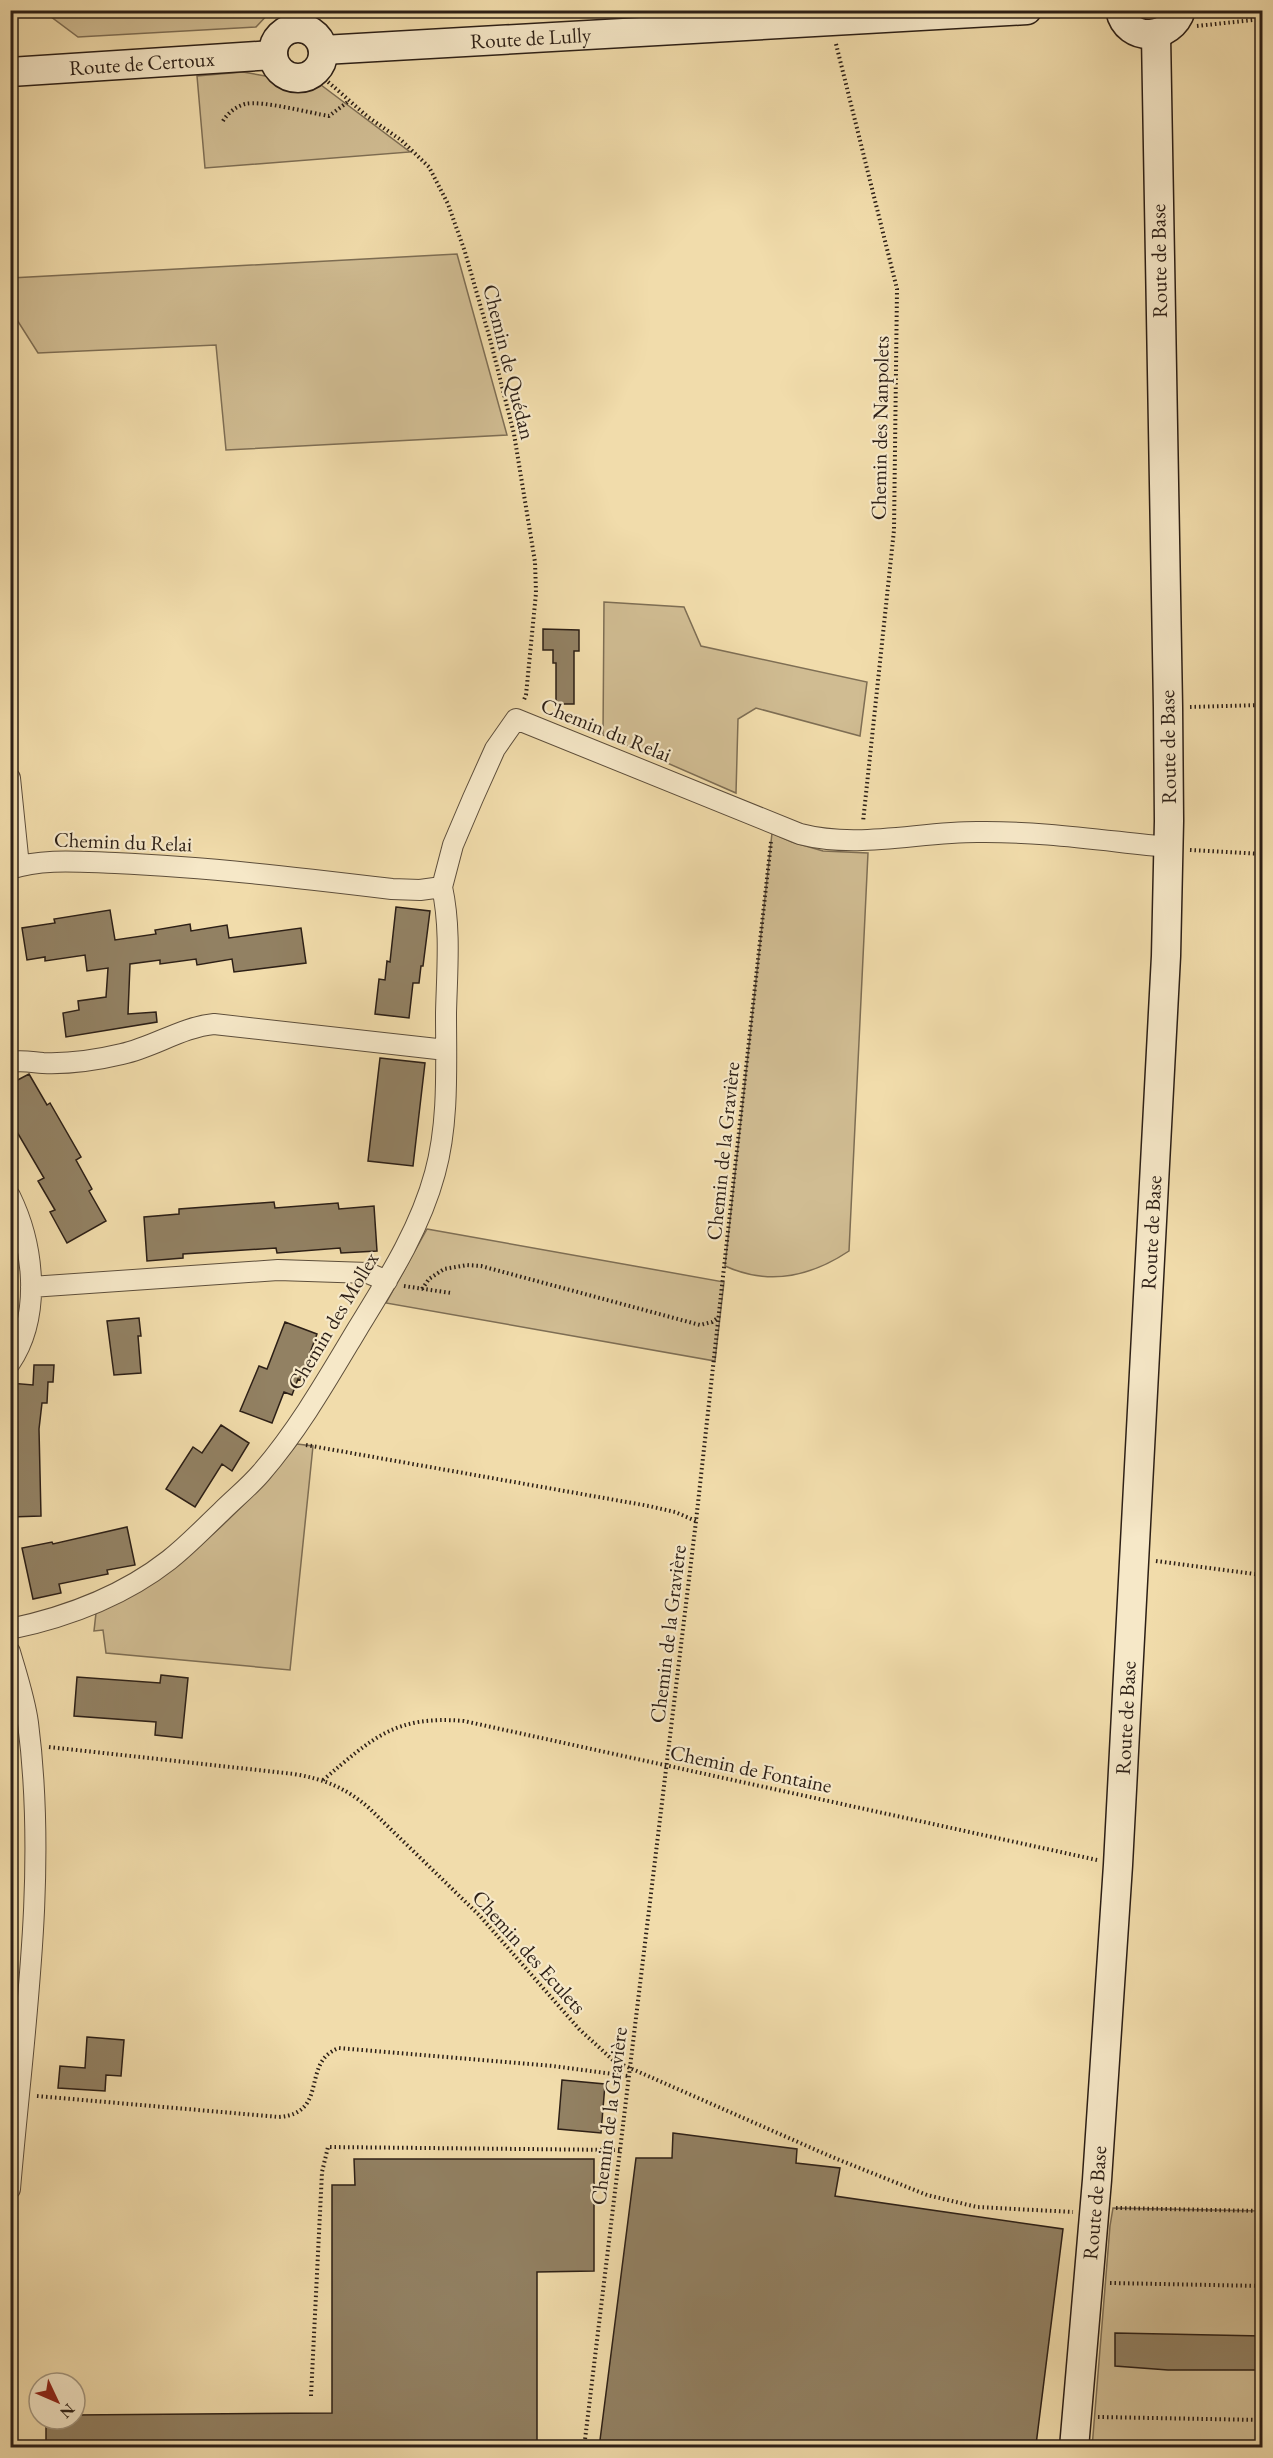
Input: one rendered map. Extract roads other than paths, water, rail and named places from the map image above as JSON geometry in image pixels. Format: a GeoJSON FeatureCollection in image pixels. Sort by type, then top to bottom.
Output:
{"type":"FeatureCollection","features":[{"type":"Feature","properties":{"kind":"main road","name":"Route de Lully"},"geometry":{"type":"LineString","coordinates":[[319,61],[1027,10]]}},
{"type":"Feature","properties":{"kind":"main road"},"geometry":{"type":"LineString","coordinates":[[1120,10],[1126,23],[1134,31],[1146,35],[1165,32],[1174,24],[1186,19]]}},
{"type":"Feature","properties":{"kind":"main road"},"geometry":{"type":"LineString","coordinates":[[299,19],[304,28],[317,36],[319,61],[308,76],[291,76],[278,68],[273,55],[278,38],[299,19]]}},
{"type":"Feature","properties":{"kind":"main road","name":"Route de Base"},"geometry":{"type":"LineString","coordinates":[[1073,2435],[1094,2212],[1118,1865],[1166,956],[1168,707],[1156,35]]}},
{"type":"Feature","properties":{"kind":"main road","name":"Route de Certoux"},"geometry":{"type":"LineString","coordinates":[[10,72],[273,55]]}},
{"type":"Feature","properties":{"kind":"street","name":"Chemin du Relai"},"geometry":{"type":"LineString","coordinates":[[10,778],[15,867],[55,862],[170,866],[420,890],[442,887],[453,845],[473,798],[495,749],[516,719],[774,823],[823,840],[864,840],[933,833],[978,832],[1045,835],[1168,847]]}},
{"type":"Feature","properties":{"kind":"street","name":"Chemin des Mollex"},"geometry":{"type":"LineString","coordinates":[[10,1629],[54,1619],[94,1603],[146,1576],[170,1559],[213,1520],[261,1474],[285,1442],[329,1378],[387,1281],[427,1200],[436,1171],[444,1121],[448,913],[442,887]]}},
{"type":"Feature","properties":{"kind":"street"},"geometry":{"type":"LineString","coordinates":[[10,1062],[25,1060],[43,1063],[92,1060],[122,1054],[197,1026],[214,1024],[446,1050]]}},
{"type":"Feature","properties":{"kind":"street"},"geometry":{"type":"LineString","coordinates":[[10,1196],[29,1252],[32,1270],[25,1325],[17,1353],[10,1363]]}},
{"type":"Feature","properties":{"kind":"street"},"geometry":{"type":"LineString","coordinates":[[31,1287],[278,1270],[368,1273],[387,1281]]}},
{"type":"Feature","properties":{"kind":"street"},"geometry":{"type":"LineString","coordinates":[[10,1652],[28,1722],[34,1813],[35,1885],[30,1976],[10,2189]]}}]}
